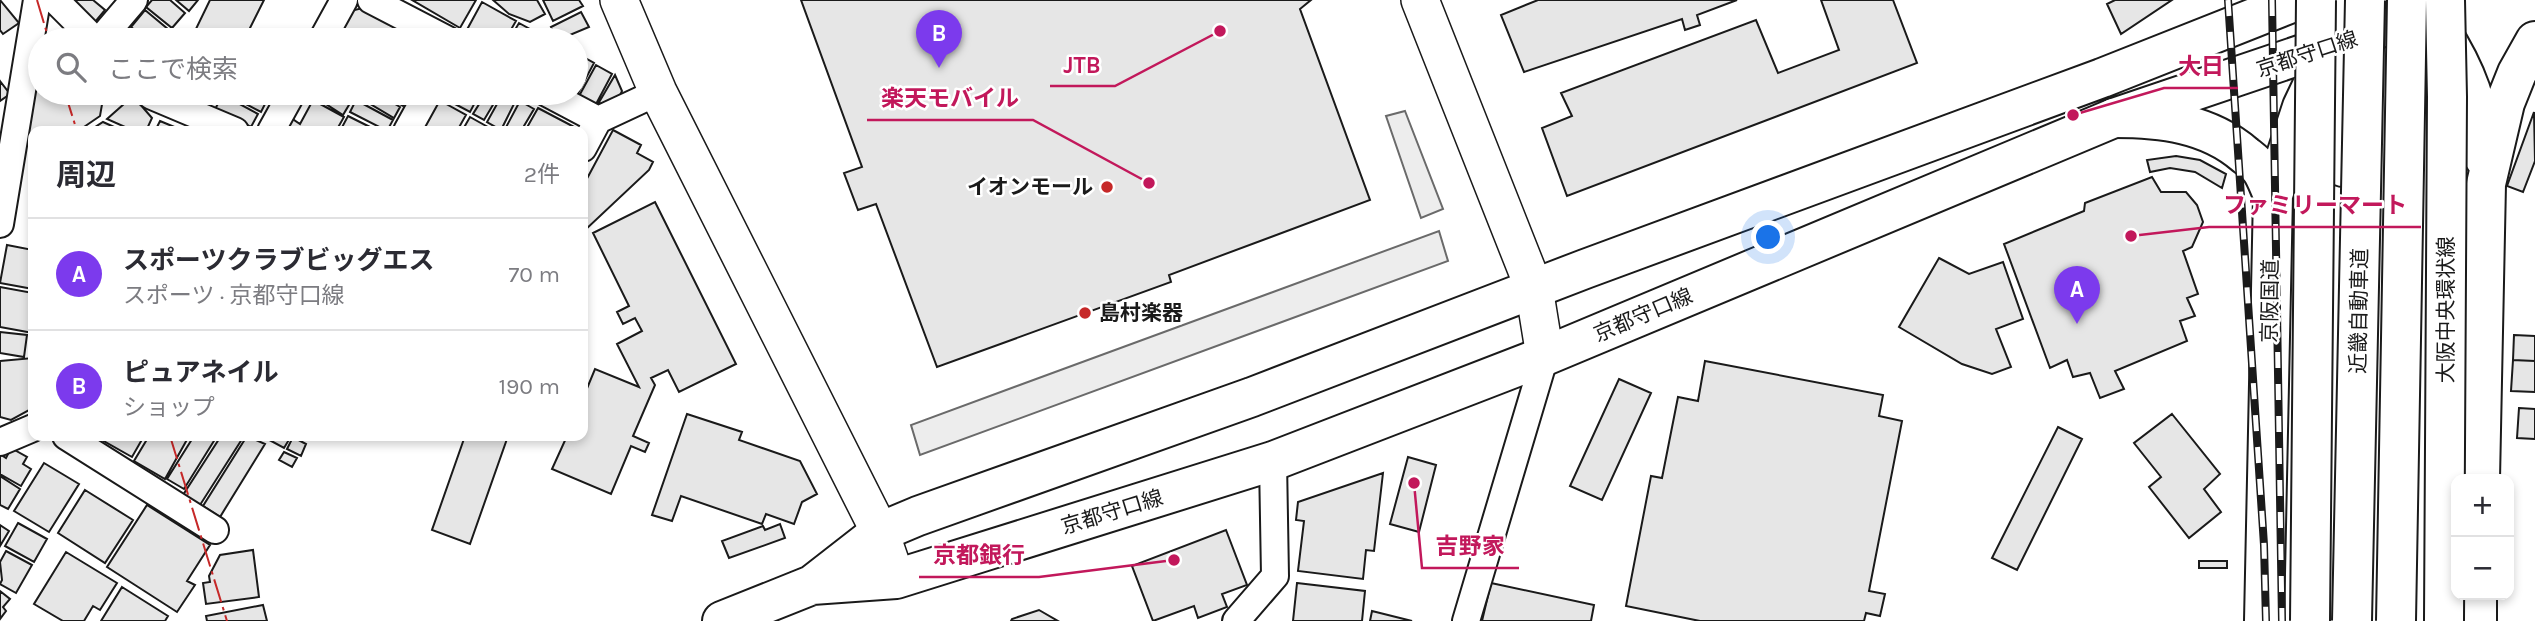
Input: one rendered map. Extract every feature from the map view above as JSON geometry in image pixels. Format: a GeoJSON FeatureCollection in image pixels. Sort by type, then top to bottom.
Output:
{"type":"FeatureCollection","features":[{"type":"Feature","properties":{"kind":"main road"},"geometry":{"type":"LineString","coordinates":[[2102,78],[2213,23],[2230,0]]}},
{"type":"Feature","properties":{"kind":"main road","name":"京都守口線"},"geometry":{"type":"LineString","coordinates":[[722,621],[812,584],[880,532],[918,516],[1252,397],[1534,288],[2102,78],[2299,0]]}},
{"type":"Feature","properties":{"kind":"main road","name":"京都守口線"},"geometry":{"type":"LineString","coordinates":[[812,584],[896,579],[1273,461],[1545,356],[2379,10]]}},
{"type":"Feature","properties":{"kind":"main road"},"geometry":{"type":"LineString","coordinates":[[2379,10],[2453,50],[2468,78],[2478,110],[2487,184],[2480,474]]}},
{"type":"Feature","properties":{"kind":"main road"},"geometry":{"type":"LineString","coordinates":[[2310,621],[2379,10]]}},
{"type":"Feature","properties":{"kind":"main road"},"geometry":{"type":"LineString","coordinates":[[2335,621],[2344,97],[2379,10]]}},
{"type":"Feature","properties":{"kind":"main road"},"geometry":{"type":"LineString","coordinates":[[2379,10],[2428,96],[2416,621]]}},
{"type":"Feature","properties":{"kind":"main road","name":"京阪国道"},"geometry":{"type":"LineString","coordinates":[[2264,621],[2273,195],[2302,107],[2379,10]]}},
{"type":"Feature","properties":{"kind":"main road","name":"近畿自動車道"},"geometry":{"type":"LineString","coordinates":[[2352,621],[2379,10]]}},
{"type":"Feature","properties":{"kind":"main road","name":"近畿自動車道"},"geometry":{"type":"LineString","coordinates":[[2379,10],[2396,621]]}},
{"type":"Feature","properties":{"kind":"main road","name":"大阪中央環状線"},"geometry":{"type":"LineString","coordinates":[[2379,10],[2447,111],[2444,621]]}},
{"type":"Feature","properties":{"kind":"main road"},"geometry":{"type":"LineString","coordinates":[[2487,184],[2505,103],[2517,73],[2535,41]]}},
{"type":"Feature","properties":{"kind":"main road"},"geometry":{"type":"LineString","coordinates":[[2114,118],[2177,122],[2207,131],[2235,146],[2260,168],[2273,195]]}},
{"type":"Feature","properties":{"kind":"main road"},"geometry":{"type":"LineString","coordinates":[[2477,600],[2477,621]]}},
{"type":"Feature","properties":{"kind":"street"},"geometry":{"type":"LineString","coordinates":[[32,28],[37,0]]}},
{"type":"Feature","properties":{"kind":"street"},"geometry":{"type":"LineString","coordinates":[[55,0],[83,28]]}},
{"type":"Feature","properties":{"kind":"street"},"geometry":{"type":"LineString","coordinates":[[110,28],[134,0]]}},
{"type":"Feature","properties":{"kind":"street"},"geometry":{"type":"LineString","coordinates":[[329,28],[344,0]]}},
{"type":"Feature","properties":{"kind":"street"},"geometry":{"type":"LineString","coordinates":[[371,0],[425,28]]}},
{"type":"Feature","properties":{"kind":"street"},"geometry":{"type":"LineString","coordinates":[[619,0],[658,92],[880,532],[896,579]]}},
{"type":"Feature","properties":{"kind":"street"},"geometry":{"type":"LineString","coordinates":[[1420,0],[1534,288],[1545,356],[1466,621]]}},
{"type":"Feature","properties":{"kind":"street"},"geometry":{"type":"LineString","coordinates":[[0,224],[3,183],[28,48]]}},
{"type":"Feature","properties":{"kind":"street"},"geometry":{"type":"LineString","coordinates":[[588,139],[598,120],[658,92]]}},
{"type":"Feature","properties":{"kind":"street"},"geometry":{"type":"LineString","coordinates":[[173,105],[223,126]]}},
{"type":"Feature","properties":{"kind":"street"},"geometry":{"type":"LineString","coordinates":[[274,126],[285,105]]}},
{"type":"Feature","properties":{"kind":"street"},"geometry":{"type":"LineString","coordinates":[[410,126],[421,105]]}},
{"type":"Feature","properties":{"kind":"street"},"geometry":{"type":"LineString","coordinates":[[570,105],[598,120]]}},
{"type":"Feature","properties":{"kind":"street"},"geometry":{"type":"LineString","coordinates":[[0,442],[28,430]]}},
{"type":"Feature","properties":{"kind":"street"},"geometry":{"type":"LineString","coordinates":[[74,441],[215,530]]}},
{"type":"Feature","properties":{"kind":"street"},"geometry":{"type":"LineString","coordinates":[[1236,621],[1275,576],[1273,461]]}},
{"type":"Feature","properties":{"kind":"shaded area"},"geometry":{"type":"Polygon","coordinates":[[[1405,111],[1443,209],[1421,218],[1386,116],[1405,111]]]}},
{"type":"Feature","properties":{"kind":"shaded area"},"geometry":{"type":"Polygon","coordinates":[[[1439,231],[1448,261],[920,455],[911,425],[1439,231]]]}},
{"type":"Feature","properties":{"kind":"building"},"geometry":{"type":"Polygon","coordinates":[[[0,0],[19,23],[3,34],[0,30],[0,0]]]}},
{"type":"Feature","properties":{"kind":"building"},"geometry":{"type":"Polygon","coordinates":[[[71,0],[93,0],[105,10],[95,22],[71,0]]]}},
{"type":"Feature","properties":{"kind":"building"},"geometry":{"type":"Polygon","coordinates":[[[152,0],[170,0],[185,13],[172,28],[146,7],[152,0]]]}},
{"type":"Feature","properties":{"kind":"building"},"geometry":{"type":"Polygon","coordinates":[[[176,0],[198,0],[189,11],[176,0]]]}},
{"type":"Feature","properties":{"kind":"building"},"geometry":{"type":"Polygon","coordinates":[[[210,0],[264,0],[250,28],[196,28],[210,0]]]}},
{"type":"Feature","properties":{"kind":"building"},"geometry":{"type":"Polygon","coordinates":[[[412,0],[476,0],[460,28],[412,0]]]}},
{"type":"Feature","properties":{"kind":"building"},"geometry":{"type":"Polygon","coordinates":[[[493,0],[537,0],[545,14],[530,22],[509,14],[493,0]]]}},
{"type":"Feature","properties":{"kind":"building"},"geometry":{"type":"Polygon","coordinates":[[[543,0],[579,0],[583,6],[553,21],[543,0]]]}},
{"type":"Feature","properties":{"kind":"building","name":"イオンモール"},"geometry":{"type":"Polygon","coordinates":[[[801,0],[1311,0],[1300,9],[1370,200],[1169,275],[1171,282],[937,367],[876,204],[858,210],[844,173],[862,167],[801,0]]]}},
{"type":"Feature","properties":{"kind":"building"},"geometry":{"type":"Polygon","coordinates":[[[1538,0],[1737,0],[1697,15],[1700,25],[1685,30],[1682,19],[1524,72],[1501,15],[1538,0]]]}},
{"type":"Feature","properties":{"kind":"building"},"geometry":{"type":"Polygon","coordinates":[[[1821,0],[1893,0],[1917,63],[1567,196],[1542,128],[1572,116],[1561,93],[1756,20],[1778,73],[1839,50],[1821,0]]]}},
{"type":"Feature","properties":{"kind":"building"},"geometry":{"type":"Polygon","coordinates":[[[2115,0],[2172,0],[2121,34],[2107,4],[2115,0]]]}},
{"type":"Feature","properties":{"kind":"building"},"geometry":{"type":"Polygon","coordinates":[[[482,2],[516,21],[512,28],[468,28],[482,2]]]}},
{"type":"Feature","properties":{"kind":"building"},"geometry":{"type":"Polygon","coordinates":[[[363,8],[397,27],[341,28],[350,11],[363,8]]]}},
{"type":"Feature","properties":{"kind":"building"},"geometry":{"type":"Polygon","coordinates":[[[145,10],[167,28],[132,28],[145,10]]]}},
{"type":"Feature","properties":{"kind":"building"},"geometry":{"type":"Polygon","coordinates":[[[581,12],[589,27],[552,28],[581,12]]]}},
{"type":"Feature","properties":{"kind":"building"},"geometry":{"type":"Polygon","coordinates":[[[588,60],[594,63],[588,74],[588,60]]]}},
{"type":"Feature","properties":{"kind":"building"},"geometry":{"type":"Polygon","coordinates":[[[596,65],[612,74],[595,106],[588,102],[588,80],[596,65]]]}},
{"type":"Feature","properties":{"kind":"building"},"geometry":{"type":"Polygon","coordinates":[[[615,75],[622,91],[618,100],[598,104],[615,75]]]}},
{"type":"Feature","properties":{"kind":"building"},"geometry":{"type":"Polygon","coordinates":[[[0,81],[10,94],[0,101],[0,81]]]}},
{"type":"Feature","properties":{"kind":"building"},"geometry":{"type":"Polygon","coordinates":[[[30,105],[102,105],[100,116],[85,126],[28,126],[28,134],[25,134],[30,105]]]}},
{"type":"Feature","properties":{"kind":"building"},"geometry":{"type":"Polygon","coordinates":[[[123,105],[141,105],[152,118],[148,126],[123,126],[107,119],[123,105]]]}},
{"type":"Feature","properties":{"kind":"building"},"geometry":{"type":"Polygon","coordinates":[[[217,105],[241,105],[258,114],[249,126],[215,109],[217,105]]]}},
{"type":"Feature","properties":{"kind":"building"},"geometry":{"type":"Polygon","coordinates":[[[248,105],[264,105],[261,112],[248,105]]]}},
{"type":"Feature","properties":{"kind":"building"},"geometry":{"type":"Polygon","coordinates":[[[310,105],[322,105],[344,117],[339,126],[286,126],[291,118],[300,124],[310,105]]]}},
{"type":"Feature","properties":{"kind":"building"},"geometry":{"type":"Polygon","coordinates":[[[328,105],[349,105],[343,115],[328,105]]]}},
{"type":"Feature","properties":{"kind":"building"},"geometry":{"type":"Polygon","coordinates":[[[354,105],[365,105],[393,120],[390,126],[377,126],[350,112],[354,105]]]}},
{"type":"Feature","properties":{"kind":"building"},"geometry":{"type":"Polygon","coordinates":[[[372,105],[397,105],[400,107],[394,118],[372,105]]]}},
{"type":"Feature","properties":{"kind":"building"},"geometry":{"type":"Polygon","coordinates":[[[436,105],[448,105],[466,115],[460,126],[425,126],[436,105]]]}},
{"type":"Feature","properties":{"kind":"building"},"geometry":{"type":"Polygon","coordinates":[[[457,105],[474,105],[470,112],[457,105]]]}},
{"type":"Feature","properties":{"kind":"building"},"geometry":{"type":"Polygon","coordinates":[[[479,105],[493,105],[484,120],[473,114],[479,105]]]}},
{"type":"Feature","properties":{"kind":"building"},"geometry":{"type":"Polygon","coordinates":[[[496,105],[514,105],[503,126],[494,126],[487,122],[496,105]]]}},
{"type":"Feature","properties":{"kind":"building"},"geometry":{"type":"Polygon","coordinates":[[[518,105],[527,105],[534,109],[524,126],[507,126],[518,105]]]}},
{"type":"Feature","properties":{"kind":"building"},"geometry":{"type":"Polygon","coordinates":[[[538,108],[572,126],[528,126],[538,108]]]}},
{"type":"Feature","properties":{"kind":"building"},"geometry":{"type":"Polygon","coordinates":[[[2534,112],[2535,161],[2523,192],[2507,186],[2534,112]]]}},
{"type":"Feature","properties":{"kind":"building"},"geometry":{"type":"Polygon","coordinates":[[[348,116],[368,126],[343,126],[348,116]]]}},
{"type":"Feature","properties":{"kind":"building"},"geometry":{"type":"Polygon","coordinates":[[[470,117],[486,126],[465,126],[470,117]]]}},
{"type":"Feature","properties":{"kind":"building"},"geometry":{"type":"Polygon","coordinates":[[[160,121],[172,126],[158,126],[160,121]]]}},
{"type":"Feature","properties":{"kind":"building"},"geometry":{"type":"Polygon","coordinates":[[[613,130],[641,145],[637,153],[653,162],[649,170],[588,227],[588,177],[613,130]]]}},
{"type":"Feature","properties":{"kind":"building"},"geometry":{"type":"Polygon","coordinates":[[[2176,156],[2200,160],[2226,174],[2222,188],[2195,172],[2170,168],[2150,172],[2147,160],[2176,156]]]}},
{"type":"Feature","properties":{"kind":"building"},"geometry":{"type":"Polygon","coordinates":[[[2152,177],[2161,192],[2186,192],[2197,205],[2203,222],[2192,247],[2183,251],[2198,294],[2187,298],[2195,316],[2180,321],[2187,341],[2115,371],[2124,389],[2100,398],[2090,373],[2073,377],[2067,360],[2050,368],[2004,244],[2084,211],[2085,203],[2152,177]]]}},
{"type":"Feature","properties":{"kind":"building"},"geometry":{"type":"Polygon","coordinates":[[[655,202],[736,364],[679,392],[668,370],[651,378],[655,385],[633,436],[649,443],[645,452],[631,446],[611,494],[552,469],[565,441],[588,441],[588,386],[595,369],[639,387],[617,344],[642,331],[635,318],[623,324],[617,312],[629,306],[593,233],[655,202]]]}},
{"type":"Feature","properties":{"kind":"building"},"geometry":{"type":"Polygon","coordinates":[[[7,245],[28,249],[28,288],[0,283],[7,245]]]}},
{"type":"Feature","properties":{"kind":"building"},"geometry":{"type":"Polygon","coordinates":[[[1939,258],[1969,274],[2003,262],[2023,319],[1996,329],[2011,367],[1992,374],[1962,364],[1899,327],[1939,258]]]}},
{"type":"Feature","properties":{"kind":"building"},"geometry":{"type":"Polygon","coordinates":[[[0,287],[28,292],[28,332],[0,327],[0,287]]]}},
{"type":"Feature","properties":{"kind":"building"},"geometry":{"type":"Polygon","coordinates":[[[0,332],[27,335],[24,357],[0,353],[0,332]]]}},
{"type":"Feature","properties":{"kind":"building"},"geometry":{"type":"Polygon","coordinates":[[[2514,335],[2535,336],[2535,361],[2513,360],[2514,335]]]}},
{"type":"Feature","properties":{"kind":"building"},"geometry":{"type":"Polygon","coordinates":[[[28,358],[28,411],[11,420],[0,417],[0,361],[28,358]]]}},
{"type":"Feature","properties":{"kind":"building"},"geometry":{"type":"Polygon","coordinates":[[[2513,360],[2535,361],[2535,392],[2511,391],[2513,360]]]}},
{"type":"Feature","properties":{"kind":"building"},"geometry":{"type":"Polygon","coordinates":[[[1705,361],[1883,395],[1879,416],[1902,421],[1869,591],[1885,594],[1880,616],[1866,613],[1864,621],[1700,621],[1626,606],[1651,476],[1662,478],[1678,397],[1698,401],[1705,361]]]}},
{"type":"Feature","properties":{"kind":"building"},"geometry":{"type":"Polygon","coordinates":[[[1619,379],[1651,393],[1602,500],[1570,486],[1619,379]]]}},
{"type":"Feature","properties":{"kind":"building"},"geometry":{"type":"Polygon","coordinates":[[[2519,408],[2535,409],[2535,439],[2517,438],[2519,408]]]}},
{"type":"Feature","properties":{"kind":"building"},"geometry":{"type":"Polygon","coordinates":[[[687,414],[742,432],[739,440],[800,461],[817,494],[802,502],[794,524],[766,514],[762,524],[681,496],[672,521],[652,515],[687,414]]]}},
{"type":"Feature","properties":{"kind":"building"},"geometry":{"type":"Polygon","coordinates":[[[2172,414],[2220,474],[2204,489],[2221,512],[2189,538],[2149,487],[2161,477],[2134,443],[2172,414]]]}},
{"type":"Feature","properties":{"kind":"building"},"geometry":{"type":"Polygon","coordinates":[[[2058,427],[2082,439],[2017,570],[1992,558],[2058,427]]]}},
{"type":"Feature","properties":{"kind":"building"},"geometry":{"type":"Polygon","coordinates":[[[104,441],[141,441],[132,457],[104,441]]]}},
{"type":"Feature","properties":{"kind":"building"},"geometry":{"type":"Polygon","coordinates":[[[146,441],[186,441],[165,479],[134,461],[146,441]]]}},
{"type":"Feature","properties":{"kind":"building"},"geometry":{"type":"Polygon","coordinates":[[[191,441],[214,441],[184,489],[167,479],[191,441]]]}},
{"type":"Feature","properties":{"kind":"building"},"geometry":{"type":"Polygon","coordinates":[[[218,441],[241,441],[200,505],[183,495],[218,441]]]}},
{"type":"Feature","properties":{"kind":"building"},"geometry":{"type":"Polygon","coordinates":[[[244,441],[265,444],[220,517],[203,506],[244,441]]]}},
{"type":"Feature","properties":{"kind":"building"},"geometry":{"type":"Polygon","coordinates":[[[271,441],[288,441],[284,448],[271,441]]]}},
{"type":"Feature","properties":{"kind":"building"},"geometry":{"type":"Polygon","coordinates":[[[291,441],[306,444],[301,456],[287,449],[291,441]]]}},
{"type":"Feature","properties":{"kind":"building"},"geometry":{"type":"Polygon","coordinates":[[[463,441],[506,441],[470,544],[432,530],[463,441]]]}},
{"type":"Feature","properties":{"kind":"building"},"geometry":{"type":"Polygon","coordinates":[[[11,448],[27,457],[23,464],[31,469],[21,486],[0,474],[0,454],[6,458],[11,448]]]}},
{"type":"Feature","properties":{"kind":"building"},"geometry":{"type":"Polygon","coordinates":[[[284,452],[297,458],[292,467],[279,460],[284,452]]]}},
{"type":"Feature","properties":{"kind":"building"},"geometry":{"type":"Polygon","coordinates":[[[1408,457],[1436,465],[1419,532],[1390,524],[1408,457]]]}},
{"type":"Feature","properties":{"kind":"building"},"geometry":{"type":"Polygon","coordinates":[[[44,463],[79,484],[49,532],[14,511],[44,463]]]}},
{"type":"Feature","properties":{"kind":"building"},"geometry":{"type":"Polygon","coordinates":[[[1383,473],[1374,551],[1366,550],[1363,579],[1298,571],[1304,521],[1296,520],[1298,502],[1383,473]]]}},
{"type":"Feature","properties":{"kind":"building"},"geometry":{"type":"Polygon","coordinates":[[[0,476],[20,489],[8,509],[0,505],[0,476]]]}},
{"type":"Feature","properties":{"kind":"building"},"geometry":{"type":"Polygon","coordinates":[[[85,490],[133,520],[105,563],[58,533],[85,490]]]}},
{"type":"Feature","properties":{"kind":"building"},"geometry":{"type":"Polygon","coordinates":[[[147,505],[210,545],[187,581],[195,585],[177,612],[107,567],[147,505]]]}},
{"type":"Feature","properties":{"kind":"building"},"geometry":{"type":"Polygon","coordinates":[[[18,523],[47,539],[34,562],[5,546],[18,523]]]}},
{"type":"Feature","properties":{"kind":"building"},"geometry":{"type":"Polygon","coordinates":[[[780,524],[785,538],[729,558],[722,541],[763,526],[765,530],[780,524]]]}},
{"type":"Feature","properties":{"kind":"building"},"geometry":{"type":"Polygon","coordinates":[[[0,525],[9,531],[0,546],[0,525]]]}},
{"type":"Feature","properties":{"kind":"building"},"geometry":{"type":"Polygon","coordinates":[[[1226,530],[1247,585],[1222,594],[1227,607],[1198,618],[1194,606],[1153,621],[1132,566],[1226,530]]]}},
{"type":"Feature","properties":{"kind":"building"},"geometry":{"type":"Polygon","coordinates":[[[253,550],[259,597],[206,604],[203,583],[210,582],[209,576],[220,555],[253,550]]]}},
{"type":"Feature","properties":{"kind":"building"},"geometry":{"type":"Polygon","coordinates":[[[6,551],[32,565],[16,593],[0,584],[0,562],[6,551]]]}},
{"type":"Feature","properties":{"kind":"building"},"geometry":{"type":"Polygon","coordinates":[[[66,552],[117,583],[100,610],[93,606],[84,621],[63,621],[34,604],[66,552]]]}},
{"type":"Feature","properties":{"kind":"building"},"geometry":{"type":"Polygon","coordinates":[[[2199,561],[2227,561],[2227,568],[2199,568],[2199,561]]]}},
{"type":"Feature","properties":{"kind":"building"},"geometry":{"type":"Polygon","coordinates":[[[1297,583],[1365,591],[1362,621],[1293,621],[1297,583]]]}},
{"type":"Feature","properties":{"kind":"building"},"geometry":{"type":"Polygon","coordinates":[[[1491,583],[1594,605],[1591,621],[1482,621],[1491,583]]]}},
{"type":"Feature","properties":{"kind":"building"},"geometry":{"type":"Polygon","coordinates":[[[122,587],[168,616],[165,621],[101,621],[122,587]]]}},
{"type":"Feature","properties":{"kind":"building"},"geometry":{"type":"Polygon","coordinates":[[[0,591],[10,599],[3,607],[6,611],[0,619],[0,591]]]}},
{"type":"Feature","properties":{"kind":"building"},"geometry":{"type":"Polygon","coordinates":[[[263,605],[267,621],[207,621],[206,616],[263,605]]]}},
{"type":"Feature","properties":{"kind":"building"},"geometry":{"type":"Polygon","coordinates":[[[1039,610],[1058,621],[1011,621],[1012,619],[1039,610]]]}},
{"type":"Feature","properties":{"kind":"building"},"geometry":{"type":"Polygon","coordinates":[[[1372,611],[1412,621],[1370,621],[1372,611]]]}},
{"type":"Feature","properties":{"kind":"railway"},"geometry":{"type":"LineString","coordinates":[[2228,0],[2264,545],[2266,621]]}},
{"type":"Feature","properties":{"kind":"railway"},"geometry":{"type":"LineString","coordinates":[[2272,0],[2282,621]]}},
{"type":"Feature","properties":{"kind":"power"},"geometry":{"type":"LineString","coordinates":[[37,0],[45,28]]}},
{"type":"Feature","properties":{"kind":"power"},"geometry":{"type":"LineString","coordinates":[[69,105],[75,126]]}},
{"type":"Feature","properties":{"kind":"power"},"geometry":{"type":"LineString","coordinates":[[172,441],[227,621]]}},
{"type":"Feature","properties":{"kind":"place","name":"JTB"},"geometry":{"type":"Point","coordinates":[1220,31]}},
{"type":"Feature","properties":{"kind":"place","name":"ピュアネイル"},"geometry":{"type":"Point","coordinates":[939,68]}},
{"type":"Feature","properties":{"kind":"place","name":"大日"},"geometry":{"type":"Point","coordinates":[2073,115]}},
{"type":"Feature","properties":{"kind":"place","name":"楽天モバイル"},"geometry":{"type":"Point","coordinates":[1149,183]}},
{"type":"Feature","properties":{"kind":"place","name":"イオンモール"},"geometry":{"type":"Point","coordinates":[1107,187]}},
{"type":"Feature","properties":{"kind":"place","name":"ファミリーマート"},"geometry":{"type":"Point","coordinates":[2131,236]}},
{"type":"Feature","properties":{"kind":"place","name":"島村楽器"},"geometry":{"type":"Point","coordinates":[1085,313]}},
{"type":"Feature","properties":{"kind":"place","name":"スポーツクラブビッグエス"},"geometry":{"type":"Point","coordinates":[2077,324]}},
{"type":"Feature","properties":{"kind":"place","name":"吉野家"},"geometry":{"type":"Point","coordinates":[1414,483]}},
{"type":"Feature","properties":{"kind":"place","name":"京都銀行"},"geometry":{"type":"Point","coordinates":[1174,560]}}]}
